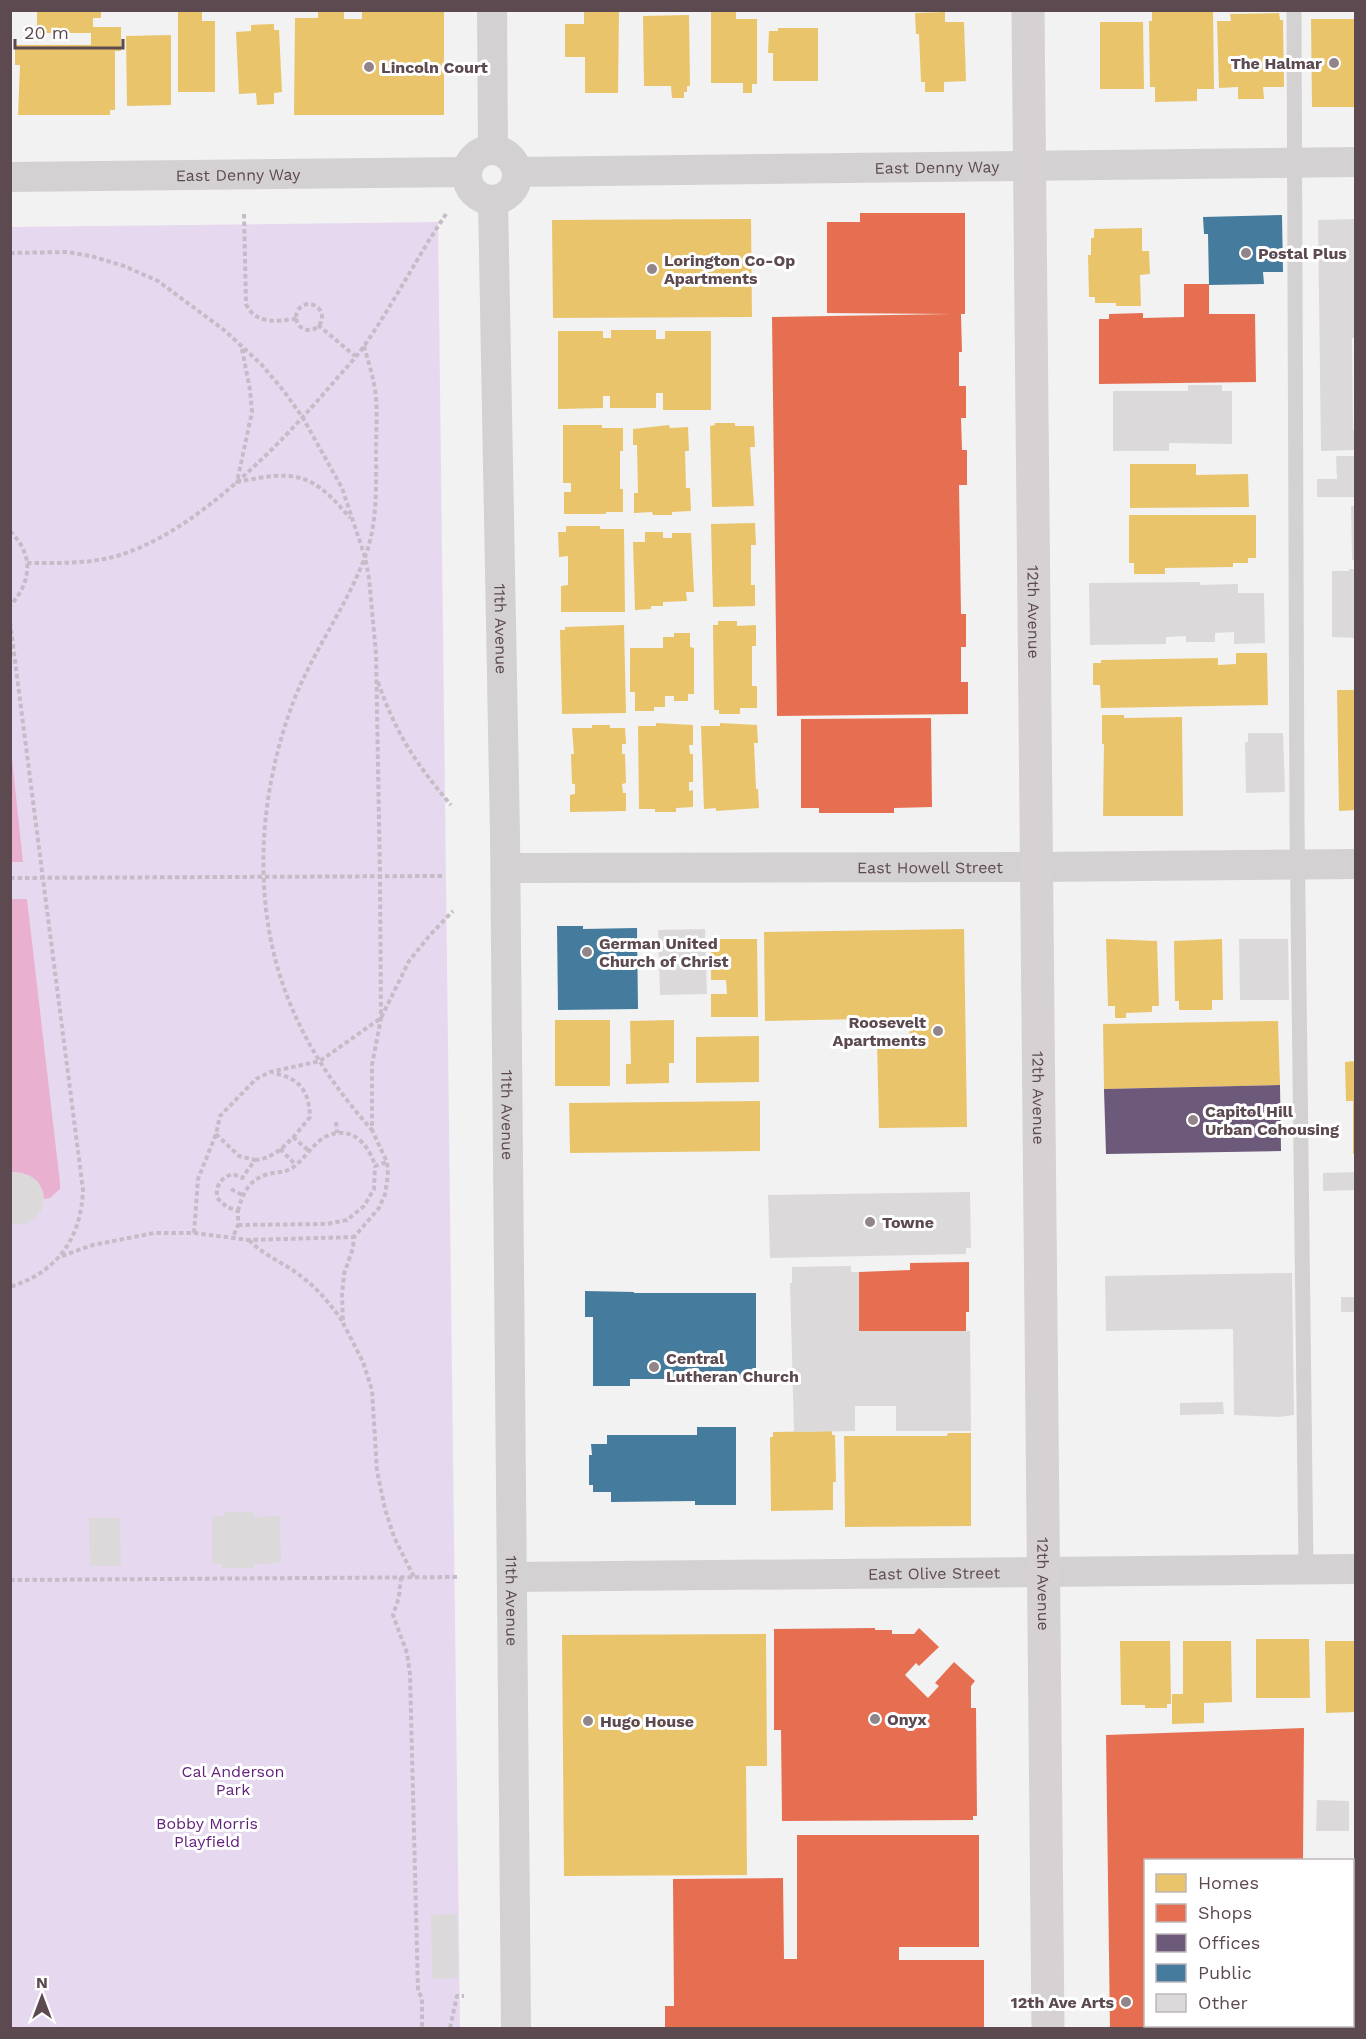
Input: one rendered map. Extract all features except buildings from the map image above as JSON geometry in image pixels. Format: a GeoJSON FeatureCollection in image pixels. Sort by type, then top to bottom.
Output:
{"type":"FeatureCollection","features":[{"type":"Feature","properties":{"kind":"street"},"geometry":{"type":"LineString","coordinates":[[492,10],[493,150]]}},
{"type":"Feature","properties":{"kind":"street","name":"12th Avenue"},"geometry":{"type":"LineString","coordinates":[[1028,10],[1048,2028]]}},
{"type":"Feature","properties":{"kind":"street"},"geometry":{"type":"LineString","coordinates":[[493,150],[505,152],[511,157],[517,172],[517,180],[510,193],[493,200],[477,195],[467,180],[467,172],[469,163],[475,156],[493,150]]}},
{"type":"Feature","properties":{"kind":"street","name":"East Denny Way"},"geometry":{"type":"LineString","coordinates":[[517,172],[1356,162]]}},
{"type":"Feature","properties":{"kind":"street","name":"East Denny Way"},"geometry":{"type":"LineString","coordinates":[[10,177],[467,172]]}},
{"type":"Feature","properties":{"kind":"street","name":"11th Avenue"},"geometry":{"type":"LineString","coordinates":[[493,200],[506,868],[516,2028]]}},
{"type":"Feature","properties":{"kind":"street","name":"East Howell Street"},"geometry":{"type":"LineString","coordinates":[[506,868],[1356,864]]}},
{"type":"Feature","properties":{"kind":"street","name":"East Olive Street"},"geometry":{"type":"LineString","coordinates":[[512,1577],[1356,1569]]}},
{"type":"Feature","properties":{"kind":"lane"},"geometry":{"type":"LineString","coordinates":[[1294,10],[1298,864],[1306,1569]]}},
{"type":"Feature","properties":{"kind":"path"},"geometry":{"type":"LineString","coordinates":[[244,214],[246,304],[250,312],[268,321],[296,319]]}},
{"type":"Feature","properties":{"kind":"path"},"geometry":{"type":"LineString","coordinates":[[27,563],[81,563],[114,557],[150,544],[179,527],[237,482],[303,418],[364,346],[446,214]]}},
{"type":"Feature","properties":{"kind":"path"},"geometry":{"type":"LineString","coordinates":[[10,253],[67,252],[91,256],[124,266],[158,281],[181,296],[224,330],[261,364],[283,390],[303,418],[342,488],[365,557],[376,654],[381,1018],[372,1065],[372,1130]]}},
{"type":"Feature","properties":{"kind":"path"},"geometry":{"type":"LineString","coordinates":[[312,304],[319,308],[322,316],[318,325],[314,329],[304,329],[298,323],[296,319],[300,307],[312,304]]}},
{"type":"Feature","properties":{"kind":"path"},"geometry":{"type":"LineString","coordinates":[[318,325],[355,356]]}},
{"type":"Feature","properties":{"kind":"path"},"geometry":{"type":"LineString","coordinates":[[343,1323],[344,1274],[354,1237],[371,1219],[386,1194],[387,1162],[372,1130],[353,1108],[303,1033],[285,989],[275,956],[263,878],[267,800],[296,696],[316,652],[349,592],[365,557],[372,534],[376,507],[376,408],[375,388],[364,346]]}},
{"type":"Feature","properties":{"kind":"path"},"geometry":{"type":"LineString","coordinates":[[237,482],[252,412],[242,348]]}},
{"type":"Feature","properties":{"kind":"path"},"geometry":{"type":"LineString","coordinates":[[237,482],[266,476],[298,477],[317,485],[332,497],[352,521]]}},
{"type":"Feature","properties":{"kind":"path"},"geometry":{"type":"LineString","coordinates":[[10,531],[22,545],[27,563],[27,578],[20,595],[10,606]]}},
{"type":"Feature","properties":{"kind":"path"},"geometry":{"type":"LineString","coordinates":[[10,622],[83,1190],[78,1225],[61,1256],[30,1280],[10,1287]]}},
{"type":"Feature","properties":{"kind":"path"},"geometry":{"type":"LineString","coordinates":[[376,679],[390,716],[407,748],[451,805]]}},
{"type":"Feature","properties":{"kind":"path"},"geometry":{"type":"LineString","coordinates":[[10,878],[442,876]]}},
{"type":"Feature","properties":{"kind":"path"},"geometry":{"type":"LineString","coordinates":[[194,1233],[198,1179],[216,1134],[220,1116],[256,1079],[270,1072],[320,1061],[381,1018],[410,961],[453,911]]}},
{"type":"Feature","properties":{"kind":"path"},"geometry":{"type":"LineString","coordinates":[[216,1134],[239,1155],[255,1160],[266,1160],[293,1137],[310,1117],[309,1102],[304,1090],[294,1080],[270,1072]]}},
{"type":"Feature","properties":{"kind":"path"},"geometry":{"type":"LineString","coordinates":[[336,1122],[337,1133]]}},
{"type":"Feature","properties":{"kind":"path"},"geometry":{"type":"LineString","coordinates":[[233,1237],[238,1225],[238,1211],[242,1195],[250,1185],[265,1175],[285,1172],[296,1165],[325,1137],[337,1133],[349,1134],[367,1146],[375,1166],[374,1189],[364,1206],[347,1220],[327,1224],[238,1225]]}},
{"type":"Feature","properties":{"kind":"path"},"geometry":{"type":"LineString","coordinates":[[293,1137],[309,1151]]}},
{"type":"Feature","properties":{"kind":"path"},"geometry":{"type":"LineString","coordinates":[[280,1149],[296,1165]]}},
{"type":"Feature","properties":{"kind":"path"},"geometry":{"type":"LineString","coordinates":[[238,1211],[227,1207],[217,1198],[216,1187],[223,1177],[232,1174],[242,1178],[255,1160]]}},
{"type":"Feature","properties":{"kind":"path"},"geometry":{"type":"LineString","coordinates":[[375,1166],[387,1162]]}},
{"type":"Feature","properties":{"kind":"path"},"geometry":{"type":"LineString","coordinates":[[231,1189],[242,1195]]}},
{"type":"Feature","properties":{"kind":"path"},"geometry":{"type":"LineString","coordinates":[[61,1256],[123,1238],[154,1233],[194,1233],[249,1240],[354,1237]]}},
{"type":"Feature","properties":{"kind":"path"},"geometry":{"type":"LineString","coordinates":[[249,1240],[259,1251],[303,1277],[322,1294],[343,1323],[363,1362],[372,1390],[377,1471],[385,1509],[394,1537],[414,1577]]}},
{"type":"Feature","properties":{"kind":"path"},"geometry":{"type":"LineString","coordinates":[[401,1577],[399,1597],[393,1615],[407,1653],[410,1674],[418,1991],[422,1998],[422,2028]]}},
{"type":"Feature","properties":{"kind":"path"},"geometry":{"type":"LineString","coordinates":[[10,1580],[460,1577]]}},
{"type":"Feature","properties":{"kind":"path"},"geometry":{"type":"LineString","coordinates":[[450,2028],[457,1995],[464,1995]]}},
{"type":"Feature","properties":{"kind":"green space","name":"Cal Anderson Park"},"geometry":{"type":"Polygon","coordinates":[[[438,222],[460,2028],[11,2028],[10,227],[438,222]]]}},
{"type":"Feature","properties":{"kind":"shaded area"},"geometry":{"type":"Polygon","coordinates":[[[11,749],[23,862],[11,862],[11,749]]]}},
{"type":"Feature","properties":{"kind":"shaded area"},"geometry":{"type":"Polygon","coordinates":[[[10,899],[27,899],[60,1183],[60,1189],[50,1198],[44,1199],[40,1187],[33,1178],[11,1172],[10,899]]]}},
{"type":"Feature","properties":{"kind":"place","name":"The Halmar"},"geometry":{"type":"Point","coordinates":[1334,63]}},
{"type":"Feature","properties":{"kind":"place","name":"Lincoln Court"},"geometry":{"type":"Point","coordinates":[369,67]}},
{"type":"Feature","properties":{"kind":"place","name":"Postal Plus"},"geometry":{"type":"Point","coordinates":[1246,253]}},
{"type":"Feature","properties":{"kind":"place","name":"Lorington Co-Op Apartments"},"geometry":{"type":"Point","coordinates":[652,269]}},
{"type":"Feature","properties":{"kind":"place","name":"German United Church of Christ"},"geometry":{"type":"Point","coordinates":[587,952]}},
{"type":"Feature","properties":{"kind":"place","name":"Roosevelt Apartments"},"geometry":{"type":"Point","coordinates":[938,1031]}},
{"type":"Feature","properties":{"kind":"place","name":"Capitol Hill Urban Cohousing"},"geometry":{"type":"Point","coordinates":[1193,1120]}},
{"type":"Feature","properties":{"kind":"place","name":"Towne"},"geometry":{"type":"Point","coordinates":[870,1222]}},
{"type":"Feature","properties":{"kind":"place","name":"Central Lutheran Church"},"geometry":{"type":"Point","coordinates":[654,1367]}},
{"type":"Feature","properties":{"kind":"place","name":"Onyx"},"geometry":{"type":"Point","coordinates":[875,1719]}},
{"type":"Feature","properties":{"kind":"place","name":"Hugo House"},"geometry":{"type":"Point","coordinates":[588,1721]}},
{"type":"Feature","properties":{"kind":"place","name":"12th Ave Arts"},"geometry":{"type":"Point","coordinates":[1126,2002]}},
{"type":"Feature","properties":{"kind":"park label","name":"Bobby Morris Playfield"},"geometry":{"type":"Point","coordinates":[207,1832]}}]}
